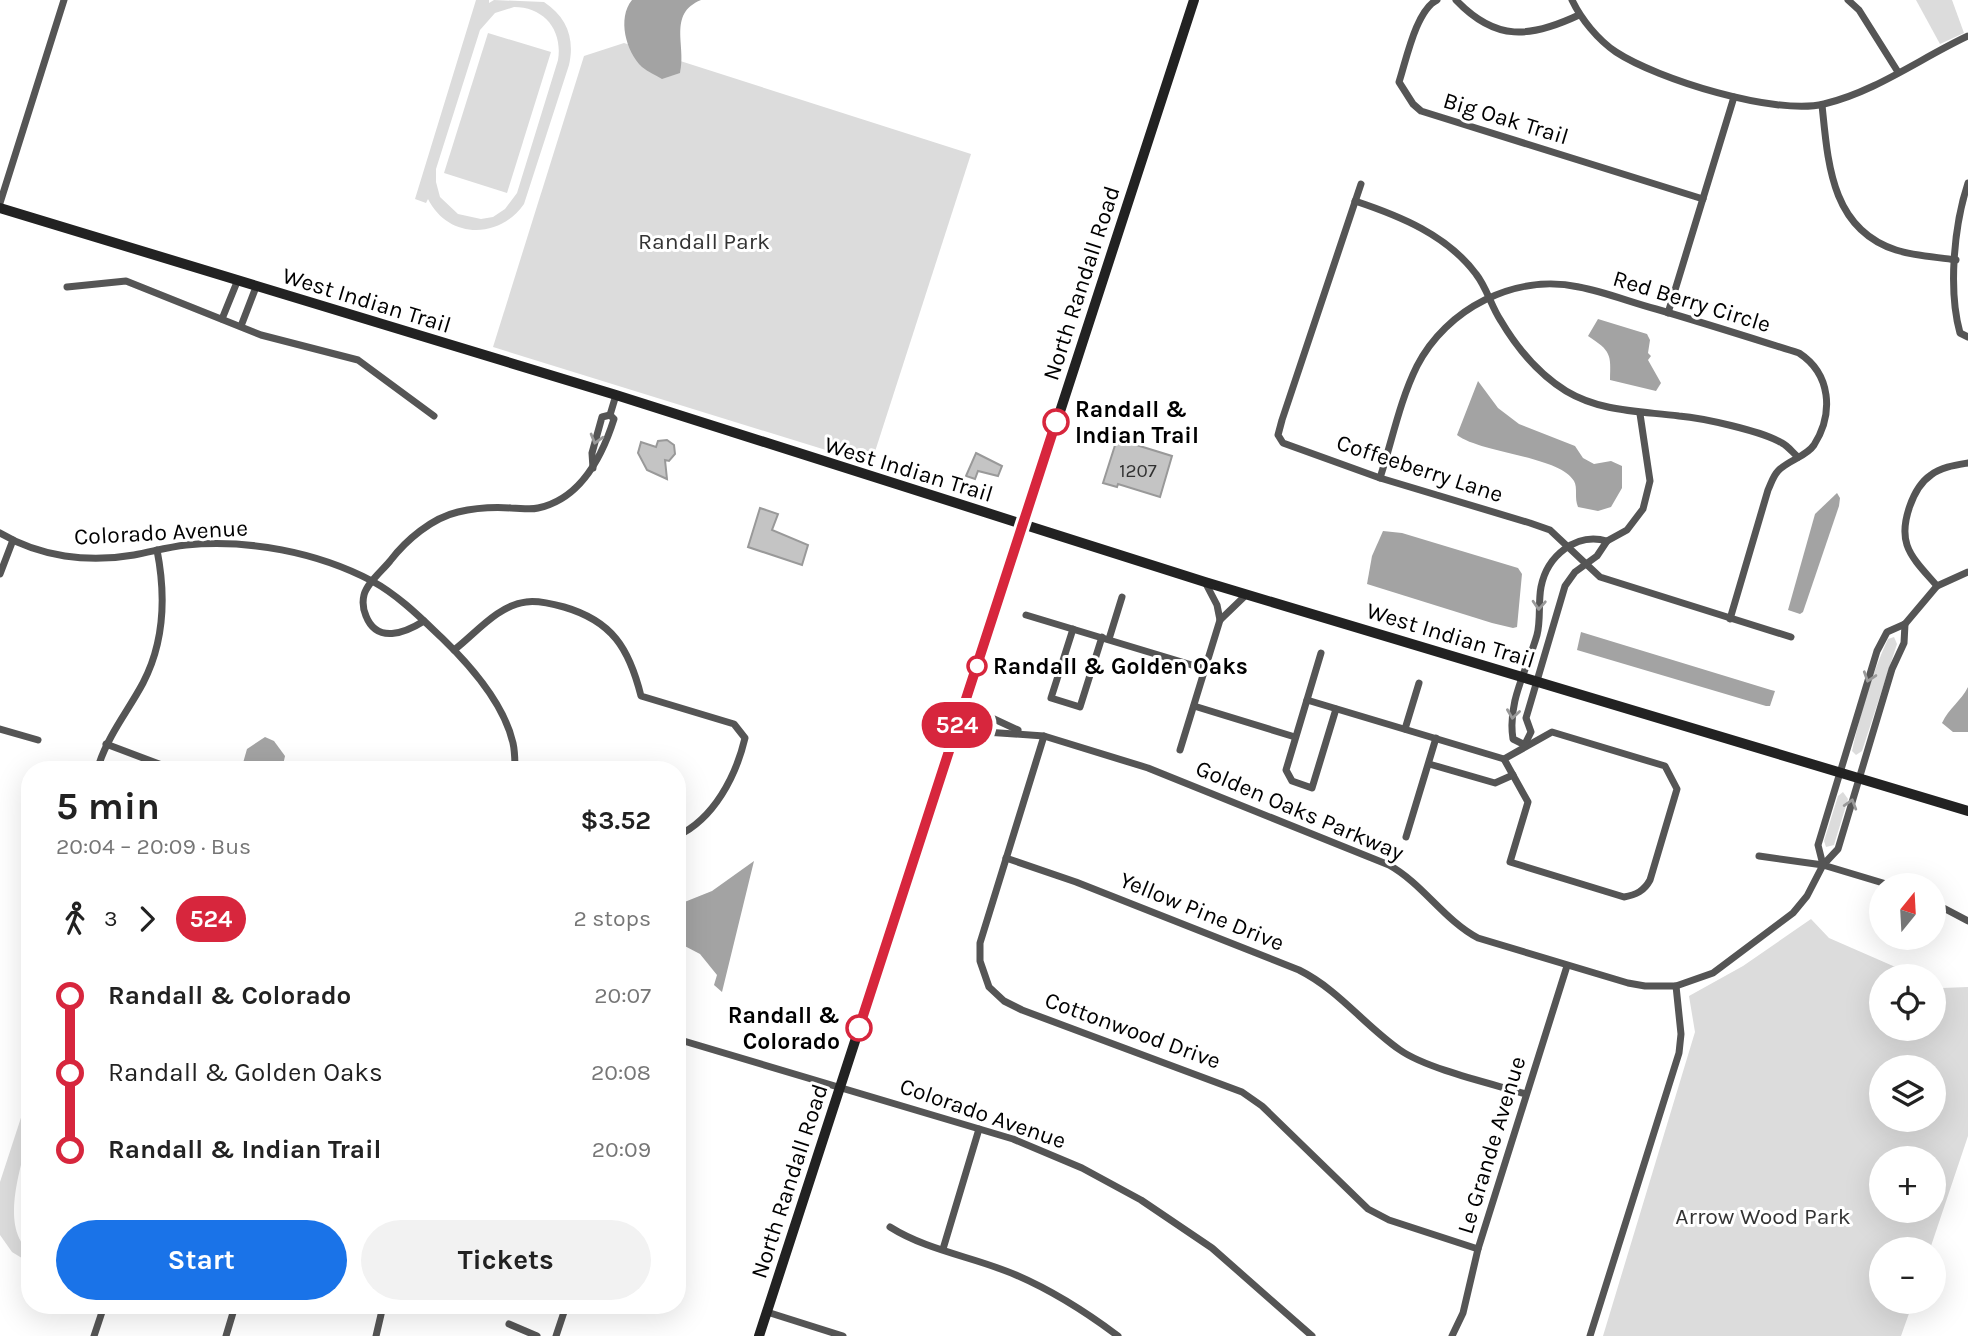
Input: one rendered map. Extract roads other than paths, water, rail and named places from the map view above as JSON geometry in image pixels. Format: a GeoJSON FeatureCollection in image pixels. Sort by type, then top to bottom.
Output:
{"type":"FeatureCollection","features":[{"type":"Feature","properties":{"kind":"main road","name":"North Randall Road"},"geometry":{"type":"LineString","coordinates":[[759,1336],[1194,0]]}},
{"type":"Feature","properties":{"kind":"main road","name":"West Indian Trail"},"geometry":{"type":"LineString","coordinates":[[0,205],[237,282],[616,395],[1205,582],[1968,811]]}},
{"type":"Feature","properties":{"kind":"street"},"geometry":{"type":"LineString","coordinates":[[0,205],[64,0]]}},
{"type":"Feature","properties":{"kind":"street","name":"Big Oak Trail"},"geometry":{"type":"LineString","coordinates":[[1437,0],[1430,3],[1418,24],[1399,82],[1413,104],[1421,111],[1703,199]]}},
{"type":"Feature","properties":{"kind":"street"},"geometry":{"type":"LineString","coordinates":[[1457,0],[1470,15],[1505,31],[1526,33],[1546,30],[1579,15]]}},
{"type":"Feature","properties":{"kind":"street"},"geometry":{"type":"LineString","coordinates":[[1572,0],[1579,15],[1615,51],[1657,73],[1761,104],[1822,105],[1858,92],[1968,36]]}},
{"type":"Feature","properties":{"kind":"street"},"geometry":{"type":"LineString","coordinates":[[1848,0],[1859,10],[1898,72]]}},
{"type":"Feature","properties":{"kind":"street"},"geometry":{"type":"LineString","coordinates":[[1668,313],[1734,97]]}},
{"type":"Feature","properties":{"kind":"street"},"geometry":{"type":"LineString","coordinates":[[1822,105],[1837,195],[1851,220],[1877,242],[1898,251],[1956,260]]}},
{"type":"Feature","properties":{"kind":"street"},"geometry":{"type":"LineString","coordinates":[[1968,183],[1961,205],[1954,311],[1960,333],[1968,337]]}},
{"type":"Feature","properties":{"kind":"street","name":"Coffeeberry Lane"},"geometry":{"type":"LineString","coordinates":[[1361,184],[1279,435],[1288,446],[1380,478],[1550,530],[1600,577],[1791,637]]}},
{"type":"Feature","properties":{"kind":"street"},"geometry":{"type":"LineString","coordinates":[[1355,201],[1414,224],[1433,235],[1475,272],[1516,343],[1552,382],[1569,393],[1597,404],[1640,414],[1681,416],[1720,424],[1782,443],[1798,457]]}},
{"type":"Feature","properties":{"kind":"street"},"geometry":{"type":"LineString","coordinates":[[67,287],[126,281],[282,342],[358,360],[434,416]]}},
{"type":"Feature","properties":{"kind":"street"},"geometry":{"type":"LineString","coordinates":[[222,319],[237,282]]}},
{"type":"Feature","properties":{"kind":"street","name":"Red Berry Circle"},"geometry":{"type":"LineString","coordinates":[[1380,478],[1418,366],[1440,333],[1455,317],[1489,298],[1529,286],[1577,286],[1799,353],[1811,361],[1823,378],[1827,405],[1814,445],[1777,472],[1768,490],[1730,619]]}},
{"type":"Feature","properties":{"kind":"street"},"geometry":{"type":"LineString","coordinates":[[241,326],[256,287]]}},
{"type":"Feature","properties":{"kind":"street"},"geometry":{"type":"LineString","coordinates":[[610,415],[616,395]]}},
{"type":"Feature","properties":{"kind":"street"},"geometry":{"type":"LineString","coordinates":[[1525,745],[1531,732],[1526,718],[1562,594],[1575,572],[1597,556],[1607,541],[1635,522],[1647,495],[1649,467],[1640,414]]}},
{"type":"Feature","properties":{"kind":"street"},"geometry":{"type":"LineString","coordinates":[[424,621],[408,631],[392,635],[381,633],[369,623],[363,609],[364,596],[402,546],[427,527],[457,512],[538,508],[569,495],[593,468],[605,448],[614,419],[610,415]]}},
{"type":"Feature","properties":{"kind":"street"},"geometry":{"type":"LineString","coordinates":[[593,468],[592,453],[602,417],[610,415]]}},
{"type":"Feature","properties":{"kind":"street"},"geometry":{"type":"LineString","coordinates":[[1937,586],[1907,545],[1906,523],[1915,495],[1928,476],[1968,463]]}},
{"type":"Feature","properties":{"kind":"street","name":"Colorado Avenue"},"geometry":{"type":"LineString","coordinates":[[0,533],[38,550],[74,558],[107,559],[213,544],[267,547],[320,561],[373,582],[424,621],[454,650],[487,691],[502,715],[513,744],[514,761]]}},
{"type":"Feature","properties":{"kind":"street"},"geometry":{"type":"LineString","coordinates":[[1525,745],[1513,739],[1511,726],[1521,677],[1537,633],[1539,600],[1545,572],[1567,545],[1596,538],[1607,541]]}},
{"type":"Feature","properties":{"kind":"street"},"geometry":{"type":"LineString","coordinates":[[0,574],[13,540]]}},
{"type":"Feature","properties":{"kind":"street"},"geometry":{"type":"LineString","coordinates":[[100,761],[106,744],[142,683],[156,651],[163,600],[157,550]]}},
{"type":"Feature","properties":{"kind":"street","name":"Golden Oaks Parkway"},"geometry":{"type":"LineString","coordinates":[[1823,865],[1818,845],[1877,651],[1887,632],[1905,624],[1937,586],[1968,572]]}},
{"type":"Feature","properties":{"kind":"street"},"geometry":{"type":"LineString","coordinates":[[1180,750],[1220,620],[1217,605],[1205,582]]}},
{"type":"Feature","properties":{"kind":"street"},"geometry":{"type":"LineString","coordinates":[[1220,620],[1247,594]]}},
{"type":"Feature","properties":{"kind":"street"},"geometry":{"type":"LineString","coordinates":[[1073,629],[1051,698],[1080,707],[1122,597]]}},
{"type":"Feature","properties":{"kind":"street"},"geometry":{"type":"LineString","coordinates":[[454,650],[501,612],[525,602],[553,604],[583,613],[607,628],[625,649],[640,695],[734,724],[745,738],[741,756],[724,792],[701,821],[686,830]]}},
{"type":"Feature","properties":{"kind":"street"},"geometry":{"type":"LineString","coordinates":[[1026,615],[1205,669]]}},
{"type":"Feature","properties":{"kind":"street","name":"Golden Oaks Parkway"},"geometry":{"type":"LineString","coordinates":[[956,730],[1044,736],[1148,768],[1376,859],[1412,880],[1468,933],[1493,944],[1645,986],[1676,986],[1713,973],[1781,924],[1807,895],[1823,865],[1838,849],[1892,669],[1904,643],[1905,624]]}},
{"type":"Feature","properties":{"kind":"street"},"geometry":{"type":"LineString","coordinates":[[1321,653],[1286,770],[1292,781],[1312,788],[1336,709]]}},
{"type":"Feature","properties":{"kind":"street"},"geometry":{"type":"LineString","coordinates":[[1405,729],[1419,683]]}},
{"type":"Feature","properties":{"kind":"street"},"geometry":{"type":"LineString","coordinates":[[1307,700],[1504,759],[1528,806],[1510,862],[1624,897],[1636,895],[1647,887],[1677,789],[1665,765],[1552,732],[1504,759]]}},
{"type":"Feature","properties":{"kind":"street","name":"Golden Oaks Parkway"},"geometry":{"type":"LineString","coordinates":[[964,705],[1026,733]]}},
{"type":"Feature","properties":{"kind":"street"},"geometry":{"type":"LineString","coordinates":[[1194,706],[1295,737]]}},
{"type":"Feature","properties":{"kind":"street"},"geometry":{"type":"LineString","coordinates":[[0,729],[38,740]]}},
{"type":"Feature","properties":{"kind":"street","name":"Cottonwood Drive"},"geometry":{"type":"LineString","coordinates":[[1044,736],[980,943],[983,974],[989,988],[1004,1001],[1022,1010],[1242,1092],[1262,1105],[1368,1209],[1389,1220],[1478,1249]]}},
{"type":"Feature","properties":{"kind":"street"},"geometry":{"type":"LineString","coordinates":[[1405,837],[1436,738]]}},
{"type":"Feature","properties":{"kind":"street"},"geometry":{"type":"LineString","coordinates":[[106,744],[151,761]]}},
{"type":"Feature","properties":{"kind":"street"},"geometry":{"type":"LineString","coordinates":[[1429,764],[1495,783],[1513,775]]}},
{"type":"Feature","properties":{"kind":"street"},"geometry":{"type":"LineString","coordinates":[[1759,856],[1823,865],[1869,879]]}},
{"type":"Feature","properties":{"kind":"street","name":"Yellow Pine Drive"},"geometry":{"type":"LineString","coordinates":[[1006,858],[1076,882],[1299,970],[1329,988],[1403,1052],[1422,1061],[1527,1094]]}},
{"type":"Feature","properties":{"kind":"street"},"geometry":{"type":"LineString","coordinates":[[1946,909],[1968,921]]}},
{"type":"Feature","properties":{"kind":"street","name":"Le Grande Avenue"},"geometry":{"type":"LineString","coordinates":[[1452,1336],[1463,1313],[1478,1249],[1567,966]]}},
{"type":"Feature","properties":{"kind":"street"},"geometry":{"type":"LineString","coordinates":[[1590,1336],[1679,1053],[1681,1034],[1676,986]]}},
{"type":"Feature","properties":{"kind":"street","name":"Colorado Avenue"},"geometry":{"type":"LineString","coordinates":[[686,1042],[1013,1139],[1082,1168],[1141,1200],[1212,1248],[1312,1336]]}},
{"type":"Feature","properties":{"kind":"street"},"geometry":{"type":"LineString","coordinates":[[943,1250],[979,1129]]}},
{"type":"Feature","properties":{"kind":"street"},"geometry":{"type":"LineString","coordinates":[[890,1227],[909,1240],[1015,1275],[1055,1294],[1090,1314],[1118,1336]]}},
{"type":"Feature","properties":{"kind":"street"},"geometry":{"type":"LineString","coordinates":[[767,1312],[843,1336]]}},
{"type":"Feature","properties":{"kind":"street"},"geometry":{"type":"LineString","coordinates":[[94,1336],[101,1314]]}},
{"type":"Feature","properties":{"kind":"street"},"geometry":{"type":"LineString","coordinates":[[226,1336],[233,1314]]}},
{"type":"Feature","properties":{"kind":"street"},"geometry":{"type":"LineString","coordinates":[[376,1336],[381,1314]]}},
{"type":"Feature","properties":{"kind":"street"},"geometry":{"type":"LineString","coordinates":[[556,1336],[563,1314]]}},
{"type":"Feature","properties":{"kind":"street"},"geometry":{"type":"LineString","coordinates":[[509,1324],[537,1336]]}},
{"type":"Feature","properties":{"kind":"place","name":"Randall & Indian Trail"},"geometry":{"type":"Point","coordinates":[1056,422]}},
{"type":"Feature","properties":{"kind":"place","name":"Randall & Golden Oaks"},"geometry":{"type":"Point","coordinates":[977,666]}},
{"type":"Feature","properties":{"kind":"place","name":"Randall & Colorado"},"geometry":{"type":"Point","coordinates":[859,1028]}},
{"type":"Feature","properties":{"kind":"park label","name":"Randall Park"},"geometry":{"type":"Point","coordinates":[704,241]}},
{"type":"Feature","properties":{"kind":"park label","name":"Arrow Wood Park"},"geometry":{"type":"Point","coordinates":[1763,1216]}}]}
